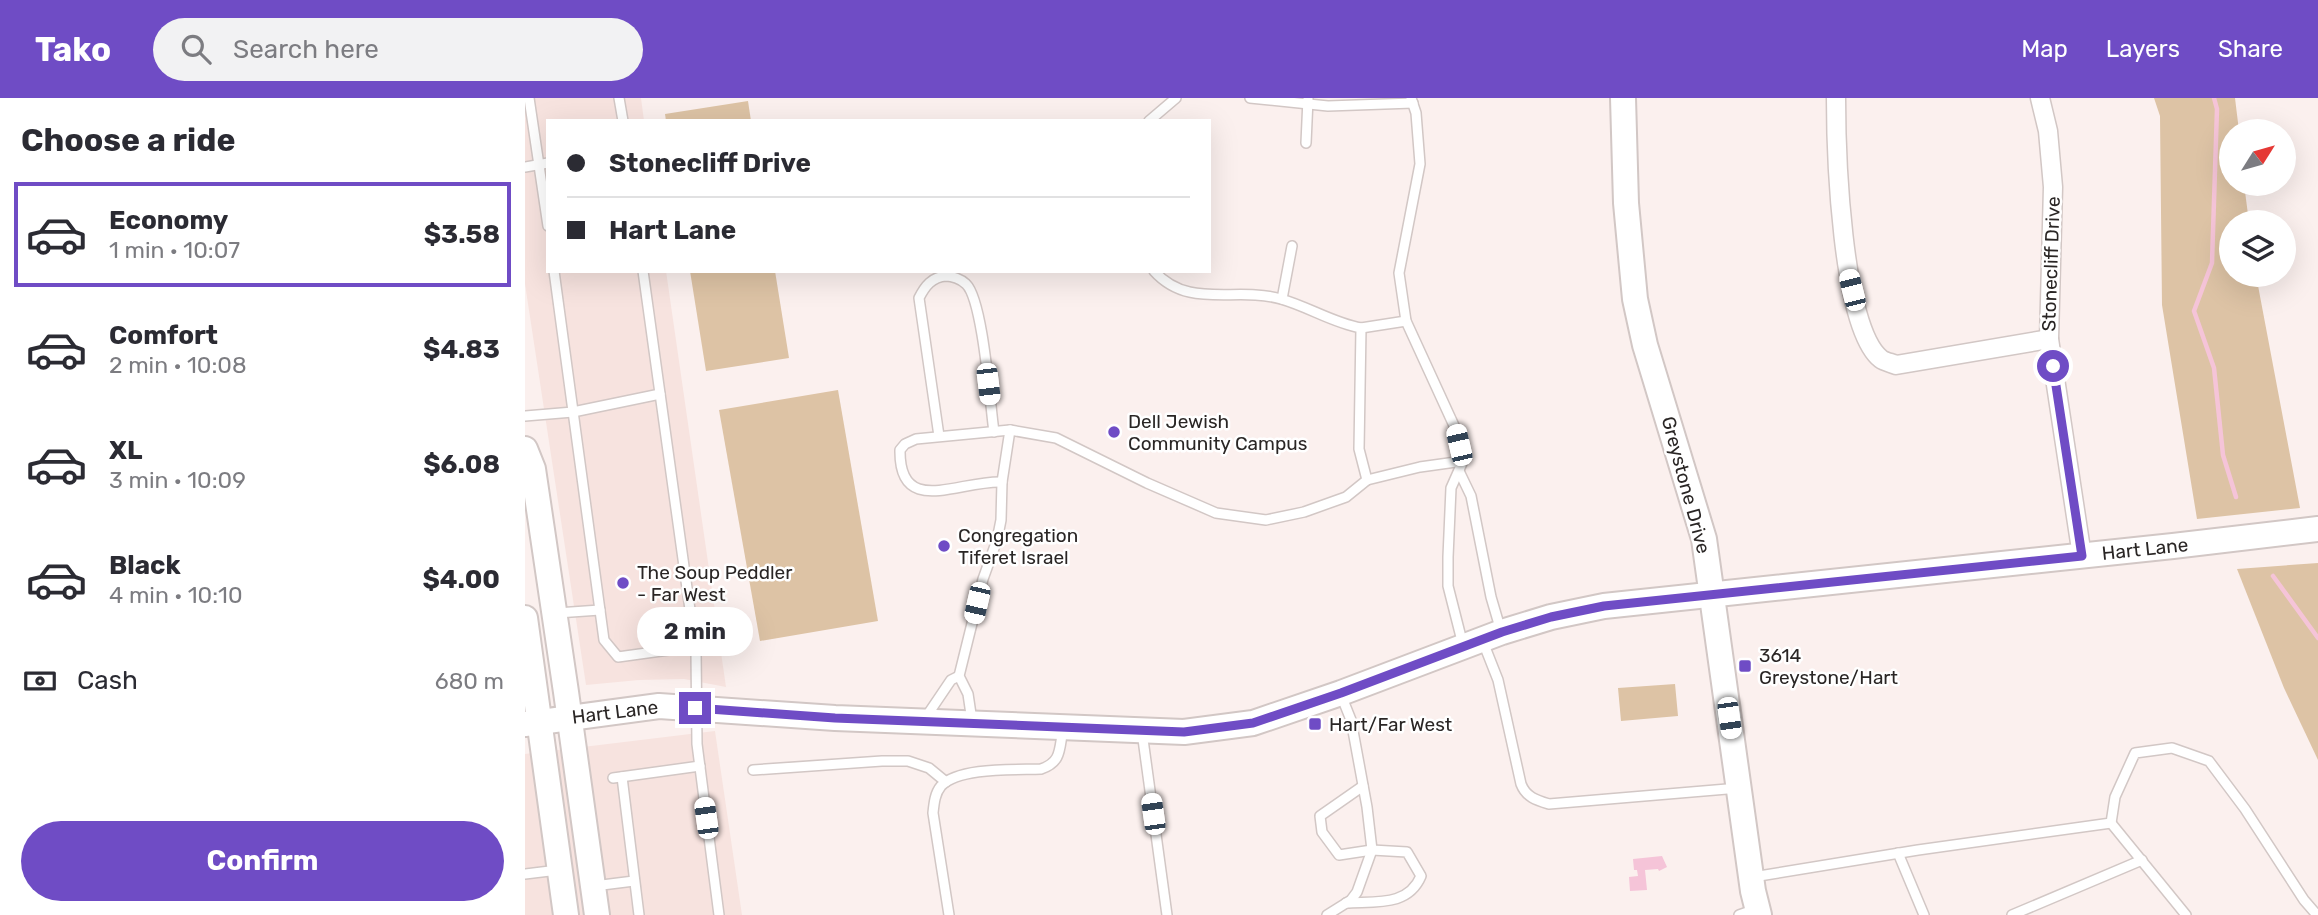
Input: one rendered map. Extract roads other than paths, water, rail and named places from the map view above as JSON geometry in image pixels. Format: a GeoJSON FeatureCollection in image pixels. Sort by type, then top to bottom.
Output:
{"type":"FeatureCollection","features":[{"type":"Feature","properties":{"kind":"street","name":"Greystone Drive"},"geometry":{"type":"LineString","coordinates":[[1623,98],[1626,203],[1635,299],[1646,345],[1704,539],[1751,878],[1752,913]]}},
{"type":"Feature","properties":{"kind":"street"},"geometry":{"type":"LineString","coordinates":[[1836,98],[1836,145],[1846,264],[1868,342],[1881,360],[1896,365],[2049,340]]}},
{"type":"Feature","properties":{"kind":"street","name":"Stonecliff Drive"},"geometry":{"type":"LineString","coordinates":[[2040,98],[2047,131],[2053,187],[2049,340],[2082,556]]}},
{"type":"Feature","properties":{"kind":"street"},"geometry":{"type":"LineString","coordinates":[[525,450],[533,469],[597,915]]}},
{"type":"Feature","properties":{"kind":"street","name":"Hart Lane"},"geometry":{"type":"LineString","coordinates":[[532,723],[659,706],[1184,732],[1253,723],[1551,617],[1604,606],[2318,529]]}},
{"type":"Feature","properties":{"kind":"street"},"geometry":{"type":"LineString","coordinates":[[525,618],[532,723],[566,915]]}},
{"type":"Feature","properties":{"kind":"lane"},"geometry":{"type":"LineString","coordinates":[[529,98],[543,164],[546,201]]}},
{"type":"Feature","properties":{"kind":"lane"},"geometry":{"type":"LineString","coordinates":[[619,98],[622,119]]}},
{"type":"Feature","properties":{"kind":"lane"},"geometry":{"type":"LineString","coordinates":[[1151,119],[1176,98]]}},
{"type":"Feature","properties":{"kind":"lane"},"geometry":{"type":"LineString","coordinates":[[1249,98],[1370,106],[1412,101],[1416,113],[1420,164],[1399,273],[1406,321],[1455,430],[1463,460],[1451,488],[1448,586],[1482,640],[1498,680],[1523,790],[1537,800],[1549,804],[1738,788]]}},
{"type":"Feature","properties":{"kind":"lane"},"geometry":{"type":"LineString","coordinates":[[1306,143],[1307,101]]}},
{"type":"Feature","properties":{"kind":"lane"},"geometry":{"type":"LineString","coordinates":[[525,167],[543,164]]}},
{"type":"Feature","properties":{"kind":"lane"},"geometry":{"type":"LineString","coordinates":[[1282,299],[1291,246]]}},
{"type":"Feature","properties":{"kind":"lane"},"geometry":{"type":"LineString","coordinates":[[554,273],[604,640],[618,657],[683,648],[692,624],[643,273]]}},
{"type":"Feature","properties":{"kind":"lane"},"geometry":{"type":"LineString","coordinates":[[1156,273],[1175,288],[1198,296],[1247,294],[1282,299],[1341,324],[1361,328],[1406,321]]}},
{"type":"Feature","properties":{"kind":"lane"},"geometry":{"type":"LineString","coordinates":[[939,436],[919,298],[925,286],[937,277],[951,276],[967,284],[978,312],[994,432]]}},
{"type":"Feature","properties":{"kind":"lane"},"geometry":{"type":"LineString","coordinates":[[1361,328],[1359,449],[1367,480]]}},
{"type":"Feature","properties":{"kind":"lane"},"geometry":{"type":"LineString","coordinates":[[525,416],[573,412],[660,394]]}},
{"type":"Feature","properties":{"kind":"lane"},"geometry":{"type":"LineString","coordinates":[[1002,482],[924,492],[909,486],[901,471],[900,450],[905,444],[916,439],[1010,430],[1056,438],[1147,483],[1216,513],[1266,520],[1304,512],[1346,497],[1367,480],[1463,460]]}},
{"type":"Feature","properties":{"kind":"lane"},"geometry":{"type":"LineString","coordinates":[[972,723],[968,694],[959,676],[983,579],[997,540],[1010,430]]}},
{"type":"Feature","properties":{"kind":"lane"},"geometry":{"type":"LineString","coordinates":[[1459,471],[1471,496],[1491,597],[1482,640]]}},
{"type":"Feature","properties":{"kind":"lane"},"geometry":{"type":"LineString","coordinates":[[555,613],[600,610]]}},
{"type":"Feature","properties":{"kind":"lane"},"geometry":{"type":"LineString","coordinates":[[687,637],[696,652],[695,708],[699,766],[719,915]]}},
{"type":"Feature","properties":{"kind":"lane"},"geometry":{"type":"LineString","coordinates":[[923,721],[951,680],[959,676]]}},
{"type":"Feature","properties":{"kind":"lane"},"geometry":{"type":"LineString","coordinates":[[1327,915],[1357,892],[1372,850],[1351,720],[1341,693]]}},
{"type":"Feature","properties":{"kind":"lane"},"geometry":{"type":"LineString","coordinates":[[949,915],[933,813],[935,797],[940,787],[960,775],[1041,769],[1056,762],[1063,727]]}},
{"type":"Feature","properties":{"kind":"lane"},"geometry":{"type":"LineString","coordinates":[[1142,731],[1167,915]]}},
{"type":"Feature","properties":{"kind":"lane"},"geometry":{"type":"LineString","coordinates":[[2186,915],[2111,823],[2115,797],[2135,753],[2172,748],[2209,761],[2245,808],[2304,900],[2317,915]]}},
{"type":"Feature","properties":{"kind":"lane"},"geometry":{"type":"LineString","coordinates":[[753,770],[908,761],[929,768],[946,782]]}},
{"type":"Feature","properties":{"kind":"lane"},"geometry":{"type":"LineString","coordinates":[[639,915],[618,777],[699,766]]}},
{"type":"Feature","properties":{"kind":"lane"},"geometry":{"type":"LineString","coordinates":[[1346,903],[1397,900],[1415,890],[1421,876],[1407,852],[1372,850],[1339,855],[1322,832],[1320,816],[1363,786]]}},
{"type":"Feature","properties":{"kind":"lane"},"geometry":{"type":"LineString","coordinates":[[1751,878],[1898,853],[2111,823]]}},
{"type":"Feature","properties":{"kind":"lane"},"geometry":{"type":"LineString","coordinates":[[1898,853],[1924,915]]}},
{"type":"Feature","properties":{"kind":"lane"},"geometry":{"type":"LineString","coordinates":[[2012,915],[2142,860]]}},
{"type":"Feature","properties":{"kind":"lane"},"geometry":{"type":"LineString","coordinates":[[525,874],[560,870]]}},
{"type":"Feature","properties":{"kind":"lane"},"geometry":{"type":"LineString","coordinates":[[593,886],[634,881]]}},
{"type":"Feature","properties":{"kind":"waterway"},"geometry":{"type":"LineString","coordinates":[[2214,98],[2217,109],[2212,263],[2194,311],[2214,368],[2223,455],[2236,497]]}},
{"type":"Feature","properties":{"kind":"waterway"},"geometry":{"type":"LineString","coordinates":[[2273,576],[2318,638]]}},
{"type":"Feature","properties":{"kind":"place","name":"Dell Jewish Community Campus"},"geometry":{"type":"Point","coordinates":[1114,432]}},
{"type":"Feature","properties":{"kind":"place","name":"Congregation Tiferet Israel"},"geometry":{"type":"Point","coordinates":[944,546]}},
{"type":"Feature","properties":{"kind":"place","name":"The Soup Peddler - Far West"},"geometry":{"type":"Point","coordinates":[623,583]}},
{"type":"Feature","properties":{"kind":"place","name":"3614 Greystone/Hart"},"geometry":{"type":"Point","coordinates":[1745,666]}},
{"type":"Feature","properties":{"kind":"place","name":"Hart/Far West"},"geometry":{"type":"Point","coordinates":[1315,724]}}]}
